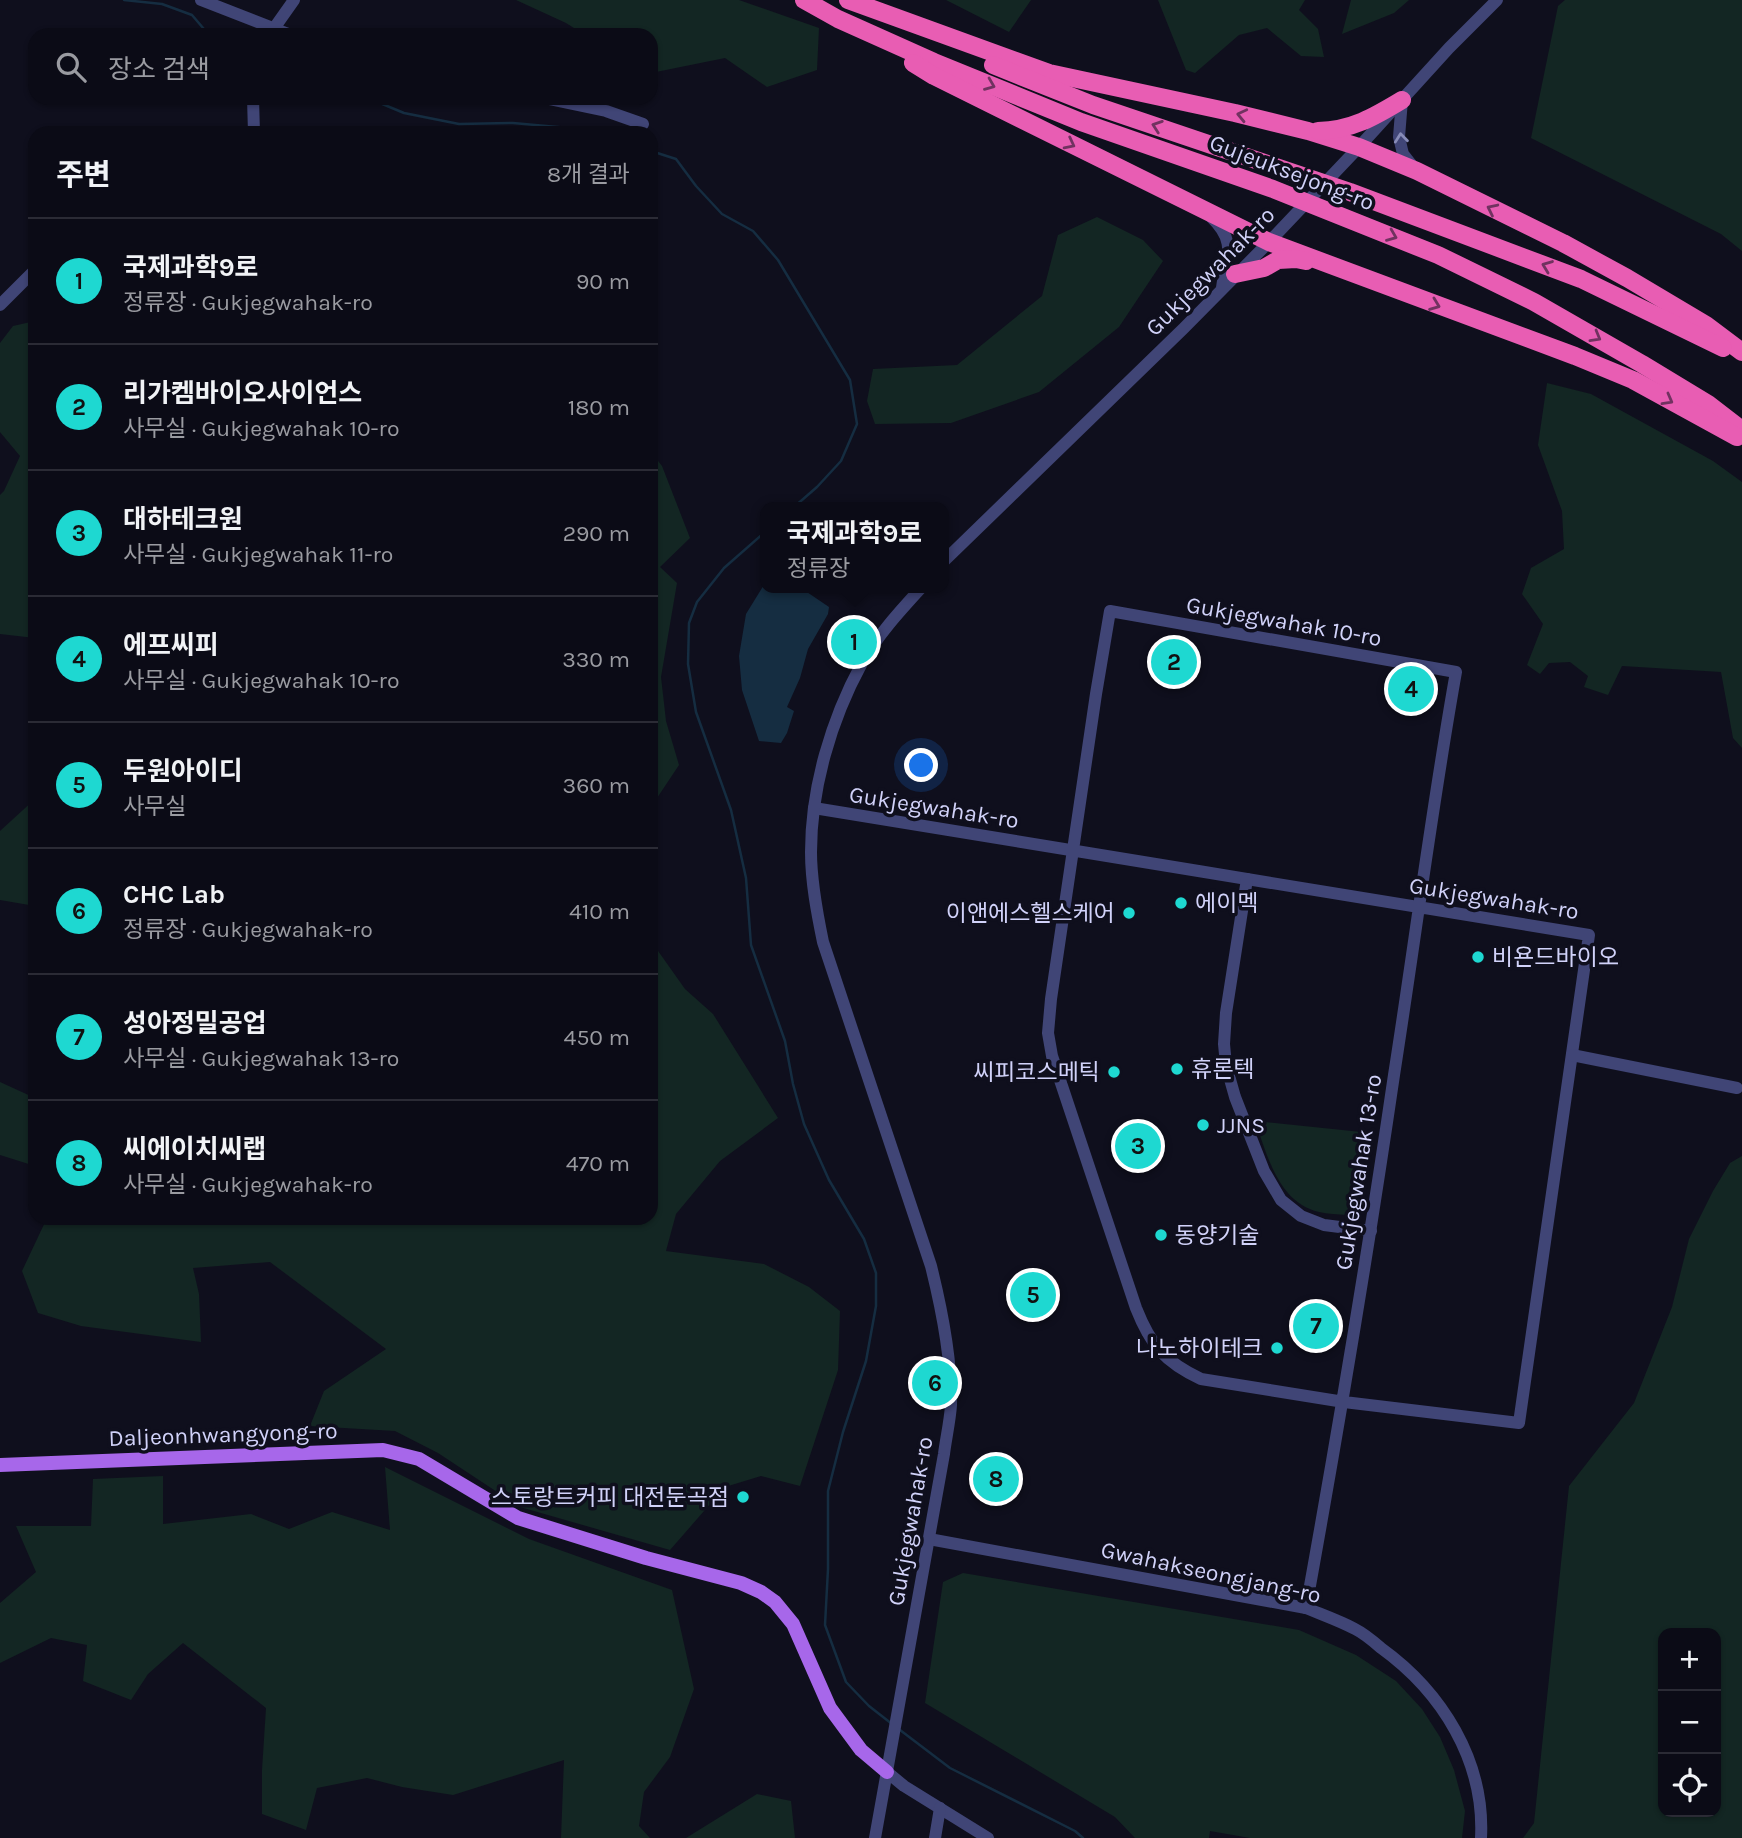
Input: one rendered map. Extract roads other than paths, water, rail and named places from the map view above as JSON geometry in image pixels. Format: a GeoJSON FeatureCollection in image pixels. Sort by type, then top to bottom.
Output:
{"type":"FeatureCollection","features":[{"type":"Feature","properties":{"kind":"highway","name":"Gujeuksejong-ro"},"geometry":{"type":"LineString","coordinates":[[804,0],[838,19],[933,62],[1081,122],[1273,189],[1438,254],[1534,302],[1708,404],[1742,430]]}},
{"type":"Feature","properties":{"kind":"highway","name":"Gujeuksejong-ro"},"geometry":{"type":"LineString","coordinates":[[848,0],[945,46],[1081,100],[1350,192],[1581,279],[1742,358]]}},
{"type":"Feature","properties":{"kind":"highway"},"geometry":{"type":"LineString","coordinates":[[848,0],[1049,73],[1235,113],[1359,147],[1416,171],[1563,243],[1706,325],[1742,352]]}},
{"type":"Feature","properties":{"kind":"highway"},"geometry":{"type":"LineString","coordinates":[[838,19],[934,76],[1269,242],[1610,370],[1742,439]]}},
{"type":"Feature","properties":{"kind":"highway"},"geometry":{"type":"LineString","coordinates":[[1308,131],[1346,128],[1402,100]]}},
{"type":"Feature","properties":{"kind":"highway"},"geometry":{"type":"LineString","coordinates":[[1235,274],[1264,268],[1278,260],[1296,259],[1325,263]]}},
{"type":"Feature","properties":{"kind":"main road","name":"Daljeonhwangyong-ro"},"geometry":{"type":"LineString","coordinates":[[0,1465],[383,1451],[419,1459],[518,1518],[646,1558],[741,1583],[761,1592],[775,1602],[793,1624],[836,1717],[861,1750],[887,1772]]}},
{"type":"Feature","properties":{"kind":"street"},"geometry":{"type":"LineString","coordinates":[[201,0],[263,28]]}},
{"type":"Feature","properties":{"kind":"street"},"geometry":{"type":"LineString","coordinates":[[275,28],[294,0]]}},
{"type":"Feature","properties":{"kind":"street","name":"Gukjegwahak-ro"},"geometry":{"type":"LineString","coordinates":[[949,556],[1269,242],[1497,0]]}},
{"type":"Feature","properties":{"kind":"street"},"geometry":{"type":"LineString","coordinates":[[1402,100],[1399,137],[1403,154],[1416,171]]}},
{"type":"Feature","properties":{"kind":"street"},"geometry":{"type":"LineString","coordinates":[[253,105],[254,126]]}},
{"type":"Feature","properties":{"kind":"street"},"geometry":{"type":"LineString","coordinates":[[577,105],[606,111],[643,124]]}},
{"type":"Feature","properties":{"kind":"street"},"geometry":{"type":"LineString","coordinates":[[1203,209],[1227,237],[1229,254],[1222,288]]}},
{"type":"Feature","properties":{"kind":"street"},"geometry":{"type":"LineString","coordinates":[[0,305],[28,277]]}},
{"type":"Feature","properties":{"kind":"street","name":"Gukjegwahak-ro"},"geometry":{"type":"LineString","coordinates":[[875,1838],[951,1406],[943,1312],[931,1266],[823,942],[811,853],[814,808],[821,768],[839,713],[862,663],[887,626],[917,593]]}},
{"type":"Feature","properties":{"kind":"street","name":"Gukjegwahak 10-ro"},"geometry":{"type":"LineString","coordinates":[[1073,851],[1110,611],[1456,672],[1443,741],[1420,907]]}},
{"type":"Feature","properties":{"kind":"street","name":"Gukjegwahak-ro"},"geometry":{"type":"LineString","coordinates":[[814,808],[1589,935],[1519,1423],[1343,1402]]}},
{"type":"Feature","properties":{"kind":"street"},"geometry":{"type":"LineString","coordinates":[[1073,851],[1048,1033],[1061,1085],[1143,1325],[1167,1359],[1201,1380],[1343,1402]]}},
{"type":"Feature","properties":{"kind":"street"},"geometry":{"type":"LineString","coordinates":[[1247,879],[1224,1044],[1226,1065],[1235,1097],[1264,1171],[1281,1200],[1301,1216],[1324,1225],[1371,1231]]}},
{"type":"Feature","properties":{"kind":"street","name":"Gukjegwahak 13-ro"},"geometry":{"type":"LineString","coordinates":[[1306,1608],[1371,1231],[1420,907]]}},
{"type":"Feature","properties":{"kind":"street"},"geometry":{"type":"LineString","coordinates":[[1572,1055],[1737,1088]]}},
{"type":"Feature","properties":{"kind":"street","name":"Gwahakseongjang-ro"},"geometry":{"type":"LineString","coordinates":[[929,1539],[1306,1608],[1357,1630],[1398,1660],[1430,1693],[1452,1724],[1471,1763],[1479,1798],[1482,1838]]}},
{"type":"Feature","properties":{"kind":"street"},"geometry":{"type":"LineString","coordinates":[[887,1772],[904,1786],[988,1838]]}},
{"type":"Feature","properties":{"kind":"street"},"geometry":{"type":"LineString","coordinates":[[935,1838],[940,1808]]}},
{"type":"Feature","properties":{"kind":"water"},"geometry":{"type":"Polygon","coordinates":[[[760,591],[808,593],[829,607],[828,614],[808,649],[800,678],[787,707],[794,711],[781,743],[759,741],[742,690],[739,656],[746,614],[760,591]]]}},
{"type":"Feature","properties":{"kind":"waterway"},"geometry":{"type":"LineString","coordinates":[[124,0],[162,4],[192,15],[203,28]]}},
{"type":"Feature","properties":{"kind":"waterway"},"geometry":{"type":"LineString","coordinates":[[385,105],[404,113],[459,124],[513,123],[546,126]]}},
{"type":"Feature","properties":{"kind":"waterway"},"geometry":{"type":"LineString","coordinates":[[658,153],[676,159],[722,214],[753,231],[778,260],[850,380],[857,424],[841,461],[800,502]]}},
{"type":"Feature","properties":{"kind":"waterway"},"geometry":{"type":"LineString","coordinates":[[760,536],[724,568],[697,602],[689,623],[688,664],[696,712],[731,810],[746,878],[751,945],[785,1041],[804,1124],[829,1180],[864,1239],[876,1273],[876,1306],[866,1361],[843,1432],[828,1491],[825,1625],[846,1682],[869,1706],[892,1724]]}},
{"type":"Feature","properties":{"kind":"waterway"},"geometry":{"type":"LineString","coordinates":[[900,1730],[950,1768],[1075,1831],[1083,1838]]}},
{"type":"Feature","properties":{"kind":"place","name":"국제과학9로"},"geometry":{"type":"Point","coordinates":[854,642]}},
{"type":"Feature","properties":{"kind":"place","name":"리가켐바이오사이언스"},"geometry":{"type":"Point","coordinates":[1174,662]}},
{"type":"Feature","properties":{"kind":"place","name":"에프씨피"},"geometry":{"type":"Point","coordinates":[1411,689]}},
{"type":"Feature","properties":{"kind":"place","name":"에이멕"},"geometry":{"type":"Point","coordinates":[1181,903]}},
{"type":"Feature","properties":{"kind":"place","name":"이앤에스헬스케어"},"geometry":{"type":"Point","coordinates":[1129,913]}},
{"type":"Feature","properties":{"kind":"place","name":"비욘드바이오"},"geometry":{"type":"Point","coordinates":[1478,957]}},
{"type":"Feature","properties":{"kind":"place","name":"휴론텍"},"geometry":{"type":"Point","coordinates":[1177,1069]}},
{"type":"Feature","properties":{"kind":"place","name":"씨피코스메틱"},"geometry":{"type":"Point","coordinates":[1114,1072]}},
{"type":"Feature","properties":{"kind":"place","name":"JJNS"},"geometry":{"type":"Point","coordinates":[1203,1125]}},
{"type":"Feature","properties":{"kind":"place","name":"대하테크원"},"geometry":{"type":"Point","coordinates":[1138,1146]}},
{"type":"Feature","properties":{"kind":"place","name":"동양기술"},"geometry":{"type":"Point","coordinates":[1161,1235]}},
{"type":"Feature","properties":{"kind":"place","name":"두원아이디"},"geometry":{"type":"Point","coordinates":[1033,1295]}},
{"type":"Feature","properties":{"kind":"place","name":"성아정밀공업"},"geometry":{"type":"Point","coordinates":[1316,1326]}},
{"type":"Feature","properties":{"kind":"place","name":"나노하이테크"},"geometry":{"type":"Point","coordinates":[1277,1348]}},
{"type":"Feature","properties":{"kind":"place","name":"CHC Lab"},"geometry":{"type":"Point","coordinates":[935,1383]}},
{"type":"Feature","properties":{"kind":"place","name":"씨에이치씨랩"},"geometry":{"type":"Point","coordinates":[996,1479]}},
{"type":"Feature","properties":{"kind":"place","name":"스토랑트커피 대전둔곡점"},"geometry":{"type":"Point","coordinates":[743,1497]}}]}
